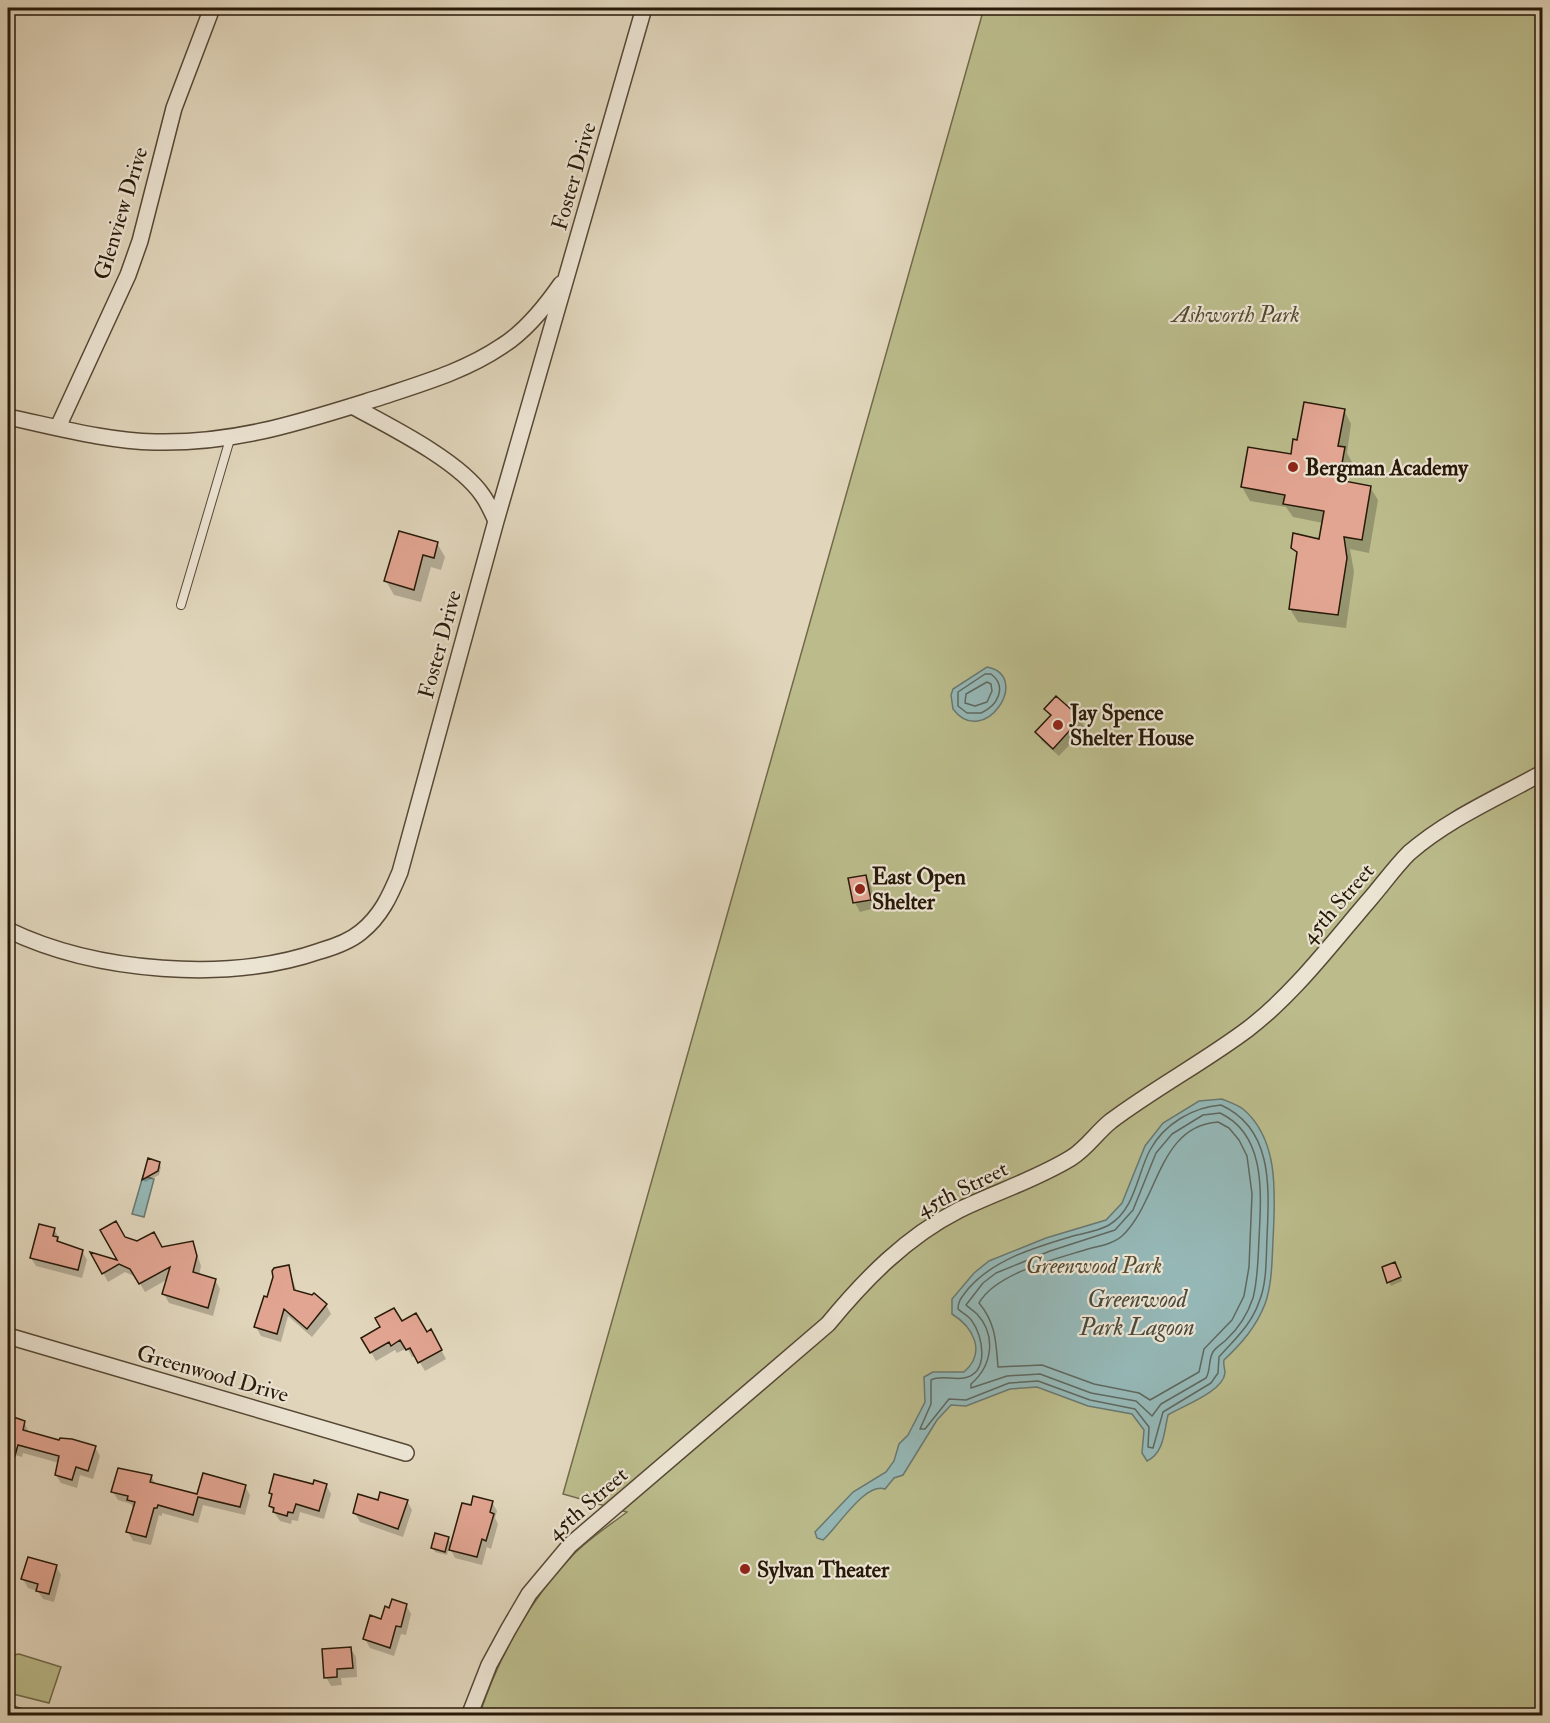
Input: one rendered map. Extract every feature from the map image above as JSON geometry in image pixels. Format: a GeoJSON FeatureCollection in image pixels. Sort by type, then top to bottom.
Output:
{"type":"FeatureCollection","features":[{"type":"Feature","properties":{"kind":"street","name":"Glenview Drive"},"geometry":{"type":"LineString","coordinates":[[58,427],[128,275],[140,241],[174,108],[212,8]]}},
{"type":"Feature","properties":{"kind":"street","name":"Foster Drive"},"geometry":{"type":"LineString","coordinates":[[8,930],[61,949],[111,961],[200,969],[236,968],[281,962],[341,944],[360,933],[376,919],[388,901],[400,872],[496,521],[644,8]]}},
{"type":"Feature","properties":{"kind":"street"},"geometry":{"type":"LineString","coordinates":[[8,417],[110,438],[153,442],[230,439],[295,424],[460,371],[504,345],[541,311],[568,275]]}},
{"type":"Feature","properties":{"kind":"street"},"geometry":{"type":"LineString","coordinates":[[352,406],[418,443],[456,470],[482,494],[496,521]]}},
{"type":"Feature","properties":{"kind":"street","name":"45th Street"},"geometry":{"type":"LineString","coordinates":[[469,1716],[489,1665],[529,1594],[570,1545],[828,1324],[858,1287],[888,1259],[920,1233],[956,1212],[993,1194],[1035,1179],[1074,1156],[1109,1122],[1265,1016],[1305,975],[1408,855],[1437,831],[1542,773]]}},
{"type":"Feature","properties":{"kind":"street","name":"Greenwood Drive"},"geometry":{"type":"LineString","coordinates":[[8,1336],[406,1453]]}},
{"type":"Feature","properties":{"kind":"lane"},"geometry":{"type":"LineString","coordinates":[[181,605],[230,439]]}},
{"type":"Feature","properties":{"kind":"lane"},"geometry":{"type":"LineString","coordinates":[[12,1710],[31,1716]]}},
{"type":"Feature","properties":{"kind":"green space","name":"Greenwood Park"},"geometry":{"type":"Polygon","coordinates":[[[984,8],[1542,8],[1542,1715],[479,1716],[506,1651],[542,1591],[578,1550],[627,1512],[563,1494],[984,8]]]}},
{"type":"Feature","properties":{"kind":"green space"},"geometry":{"type":"Polygon","coordinates":[[[19,1654],[61,1667],[49,1703],[9,1693],[8,1696],[8,1656],[19,1654]]]}},
{"type":"Feature","properties":{"kind":"water"},"geometry":{"type":"Polygon","coordinates":[[[987,667],[1000,673],[1005,683],[1005,695],[999,707],[990,716],[978,721],[965,719],[953,709],[951,695],[953,689],[987,667]]]}},
{"type":"Feature","properties":{"kind":"water","name":"Greenwood Park Lagoon"},"geometry":{"type":"Polygon","coordinates":[[[1222,1099],[1241,1108],[1255,1122],[1264,1136],[1269,1153],[1273,1170],[1274,1206],[1269,1289],[1265,1304],[1253,1327],[1224,1360],[1223,1380],[1201,1398],[1168,1415],[1157,1453],[1147,1461],[1142,1453],[1144,1430],[1132,1414],[1088,1406],[1037,1387],[1010,1389],[966,1406],[951,1405],[937,1420],[903,1475],[894,1478],[885,1489],[869,1492],[852,1507],[823,1540],[817,1538],[815,1532],[853,1492],[886,1472],[894,1461],[899,1444],[908,1435],[925,1402],[924,1377],[933,1372],[964,1372],[971,1364],[976,1348],[974,1340],[966,1326],[952,1314],[952,1299],[974,1273],[989,1261],[1046,1238],[1106,1220],[1122,1203],[1145,1146],[1163,1123],[1199,1101],[1222,1099]]]}},
{"type":"Feature","properties":{"kind":"water"},"geometry":{"type":"Polygon","coordinates":[[[143,1176],[154,1179],[144,1217],[132,1214],[143,1176]]]}},
{"type":"Feature","properties":{"kind":"building","name":"Bergman Academy"},"geometry":{"type":"Polygon","coordinates":[[[1304,402],[1345,409],[1338,446],[1345,447],[1339,480],[1371,486],[1362,540],[1344,537],[1347,558],[1338,615],[1289,609],[1297,552],[1291,548],[1293,533],[1319,539],[1324,511],[1283,504],[1285,495],[1241,487],[1248,447],[1291,454],[1293,439],[1297,440],[1304,402]]]}},
{"type":"Feature","properties":{"kind":"building"},"geometry":{"type":"Polygon","coordinates":[[[399,531],[438,542],[434,558],[423,555],[414,590],[384,581],[399,531]]]}},
{"type":"Feature","properties":{"kind":"building","name":"Jay Spence Shelter House"},"geometry":{"type":"Polygon","coordinates":[[[1056,696],[1081,718],[1053,749],[1035,732],[1051,715],[1044,709],[1056,696]]]}},
{"type":"Feature","properties":{"kind":"building","name":"East Open Shelter"},"geometry":{"type":"Polygon","coordinates":[[[866,875],[871,900],[853,903],[848,878],[866,875]]]}},
{"type":"Feature","properties":{"kind":"building"},"geometry":{"type":"Polygon","coordinates":[[[148,1158],[160,1162],[158,1171],[142,1180],[148,1158]]]}},
{"type":"Feature","properties":{"kind":"building"},"geometry":{"type":"Polygon","coordinates":[[[116,1221],[125,1237],[137,1241],[154,1232],[162,1247],[193,1241],[197,1256],[193,1272],[216,1279],[208,1308],[162,1294],[170,1267],[139,1284],[130,1269],[119,1264],[102,1274],[90,1252],[117,1260],[100,1230],[116,1221]]]}},
{"type":"Feature","properties":{"kind":"building"},"geometry":{"type":"Polygon","coordinates":[[[39,1224],[55,1228],[53,1236],[58,1237],[57,1241],[83,1250],[78,1270],[30,1258],[39,1224]]]}},
{"type":"Feature","properties":{"kind":"building"},"geometry":{"type":"Polygon","coordinates":[[[1395,1262],[1401,1277],[1387,1283],[1382,1267],[1395,1262]]]}},
{"type":"Feature","properties":{"kind":"building"},"geometry":{"type":"Polygon","coordinates":[[[289,1265],[294,1290],[312,1295],[314,1293],[327,1304],[307,1329],[284,1309],[277,1334],[254,1327],[264,1296],[267,1297],[273,1277],[272,1271],[274,1268],[289,1265]]]}},
{"type":"Feature","properties":{"kind":"building"},"geometry":{"type":"Polygon","coordinates":[[[394,1308],[402,1321],[416,1313],[427,1332],[431,1329],[442,1350],[418,1363],[410,1348],[406,1350],[400,1340],[391,1346],[389,1342],[370,1353],[361,1338],[380,1327],[375,1318],[394,1308]]]}},
{"type":"Feature","properties":{"kind":"building"},"geometry":{"type":"Polygon","coordinates":[[[8,1415],[25,1421],[23,1430],[59,1440],[60,1438],[72,1439],[96,1446],[88,1471],[76,1467],[72,1480],[55,1475],[59,1456],[18,1445],[11,1469],[8,1468],[8,1415]]]}},
{"type":"Feature","properties":{"kind":"building"},"geometry":{"type":"Polygon","coordinates":[[[118,1468],[152,1475],[150,1482],[197,1494],[203,1473],[246,1485],[240,1507],[198,1497],[193,1515],[158,1505],[154,1508],[146,1537],[126,1532],[135,1502],[127,1500],[128,1496],[111,1492],[118,1468]]]}},
{"type":"Feature","properties":{"kind":"building"},"geometry":{"type":"Polygon","coordinates":[[[274,1474],[313,1484],[314,1480],[327,1484],[319,1511],[296,1504],[293,1513],[288,1512],[287,1516],[273,1512],[274,1508],[269,1506],[272,1494],[269,1493],[274,1474]]]}},
{"type":"Feature","properties":{"kind":"building"},"geometry":{"type":"Polygon","coordinates":[[[380,1492],[408,1500],[398,1529],[353,1513],[358,1494],[378,1500],[380,1492]]]}},
{"type":"Feature","properties":{"kind":"building"},"geometry":{"type":"Polygon","coordinates":[[[473,1496],[493,1501],[490,1512],[494,1514],[486,1541],[482,1539],[477,1557],[449,1550],[462,1503],[471,1505],[473,1496]]]}},
{"type":"Feature","properties":{"kind":"building"},"geometry":{"type":"Polygon","coordinates":[[[435,1533],[449,1537],[445,1552],[431,1548],[435,1533]]]}},
{"type":"Feature","properties":{"kind":"building"},"geometry":{"type":"Polygon","coordinates":[[[28,1557],[57,1565],[49,1594],[36,1591],[38,1584],[21,1579],[28,1557]]]}},
{"type":"Feature","properties":{"kind":"building"},"geometry":{"type":"Polygon","coordinates":[[[392,1599],[407,1604],[401,1627],[396,1626],[390,1648],[363,1639],[370,1615],[381,1619],[385,1606],[389,1608],[392,1599]]]}},
{"type":"Feature","properties":{"kind":"building"},"geometry":{"type":"Polygon","coordinates":[[[351,1647],[353,1668],[337,1669],[337,1677],[324,1678],[322,1649],[351,1647]]]}},
{"type":"Feature","properties":{"kind":"place","name":"Bergman Academy"},"geometry":{"type":"Point","coordinates":[1293,467]}},
{"type":"Feature","properties":{"kind":"place","name":"Jay Spence Shelter House"},"geometry":{"type":"Point","coordinates":[1058,725]}},
{"type":"Feature","properties":{"kind":"place","name":"East Open Shelter"},"geometry":{"type":"Point","coordinates":[860,889]}},
{"type":"Feature","properties":{"kind":"place","name":"Sylvan Theater"},"geometry":{"type":"Point","coordinates":[745,1569]}},
{"type":"Feature","properties":{"kind":"park label","name":"Ashworth Park"},"geometry":{"type":"Point","coordinates":[1236,314]}}]}
